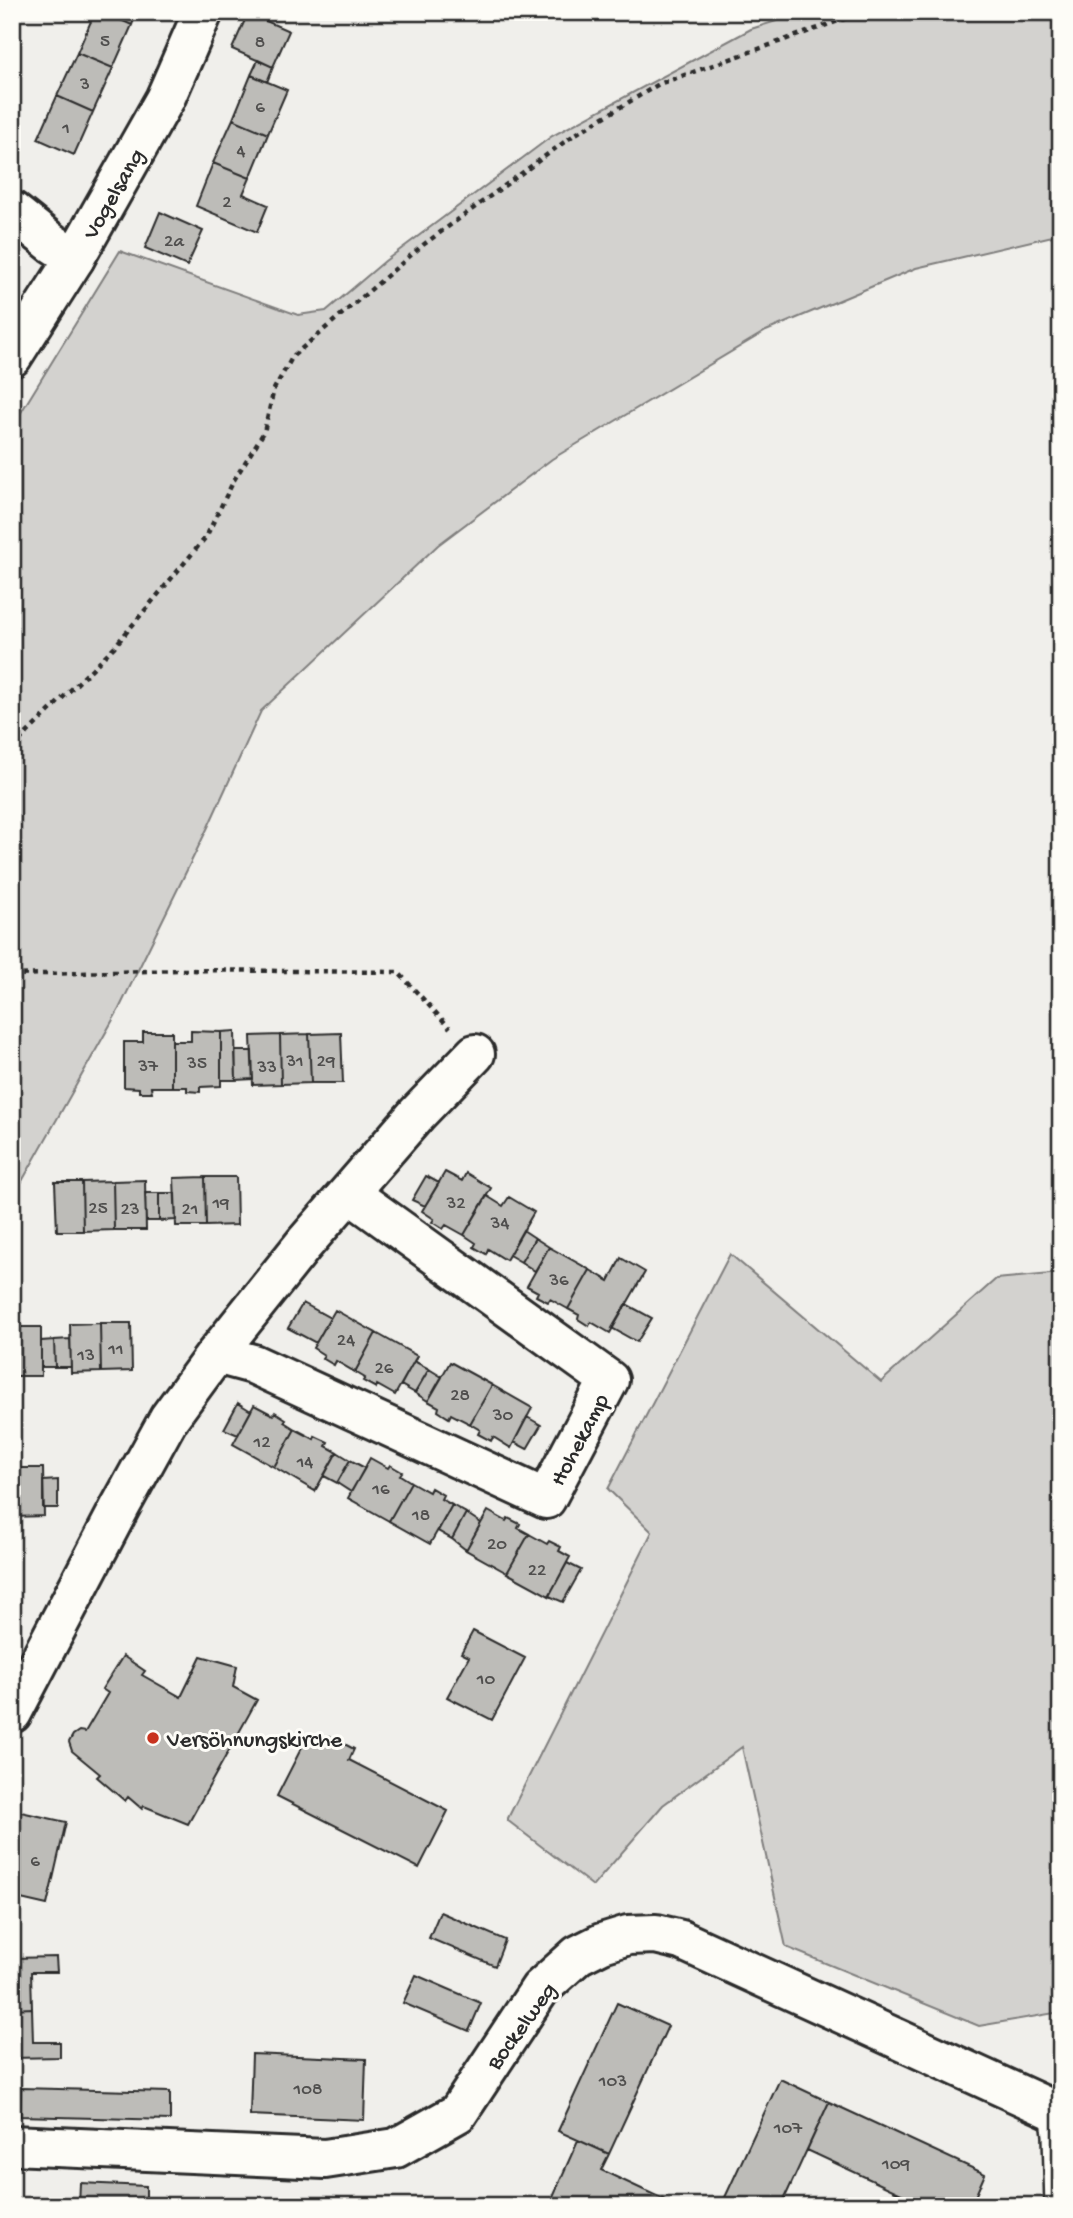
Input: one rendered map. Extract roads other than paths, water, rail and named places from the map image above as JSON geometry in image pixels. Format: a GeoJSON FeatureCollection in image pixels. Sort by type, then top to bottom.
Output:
{"type":"FeatureCollection","features":[{"type":"Feature","properties":{"kind":"street","name":"Vogelsang"},"geometry":{"type":"LineString","coordinates":[[12,356],[75,258],[165,99],[201,18]]}},
{"type":"Feature","properties":{"kind":"street"},"geometry":{"type":"LineString","coordinates":[[12,211],[75,258]]}},
{"type":"Feature","properties":{"kind":"street"},"geometry":{"type":"LineString","coordinates":[[12,1713],[169,1418],[304,1244],[417,1114],[475,1054]]}},
{"type":"Feature","properties":{"kind":"street","name":"Hohekamp"},"geometry":{"type":"LineString","coordinates":[[216,1354],[253,1364],[546,1499],[609,1380],[349,1193]]}},
{"type":"Feature","properties":{"kind":"street","name":"Bockelweg"},"geometry":{"type":"LineString","coordinates":[[12,2145],[325,2159],[396,2148],[458,2113],[540,1989],[578,1955],[602,1943],[628,1935],[656,1934],[681,1940],[1056,2107]]}},
{"type":"Feature","properties":{"kind":"lane","name":"Bockelweg"},"geometry":{"type":"LineString","coordinates":[[1056,2107],[1056,2206]]}},
{"type":"Feature","properties":{"kind":"place","name":"Versöhnungskirche"},"geometry":{"type":"Point","coordinates":[153,1738]}}]}
